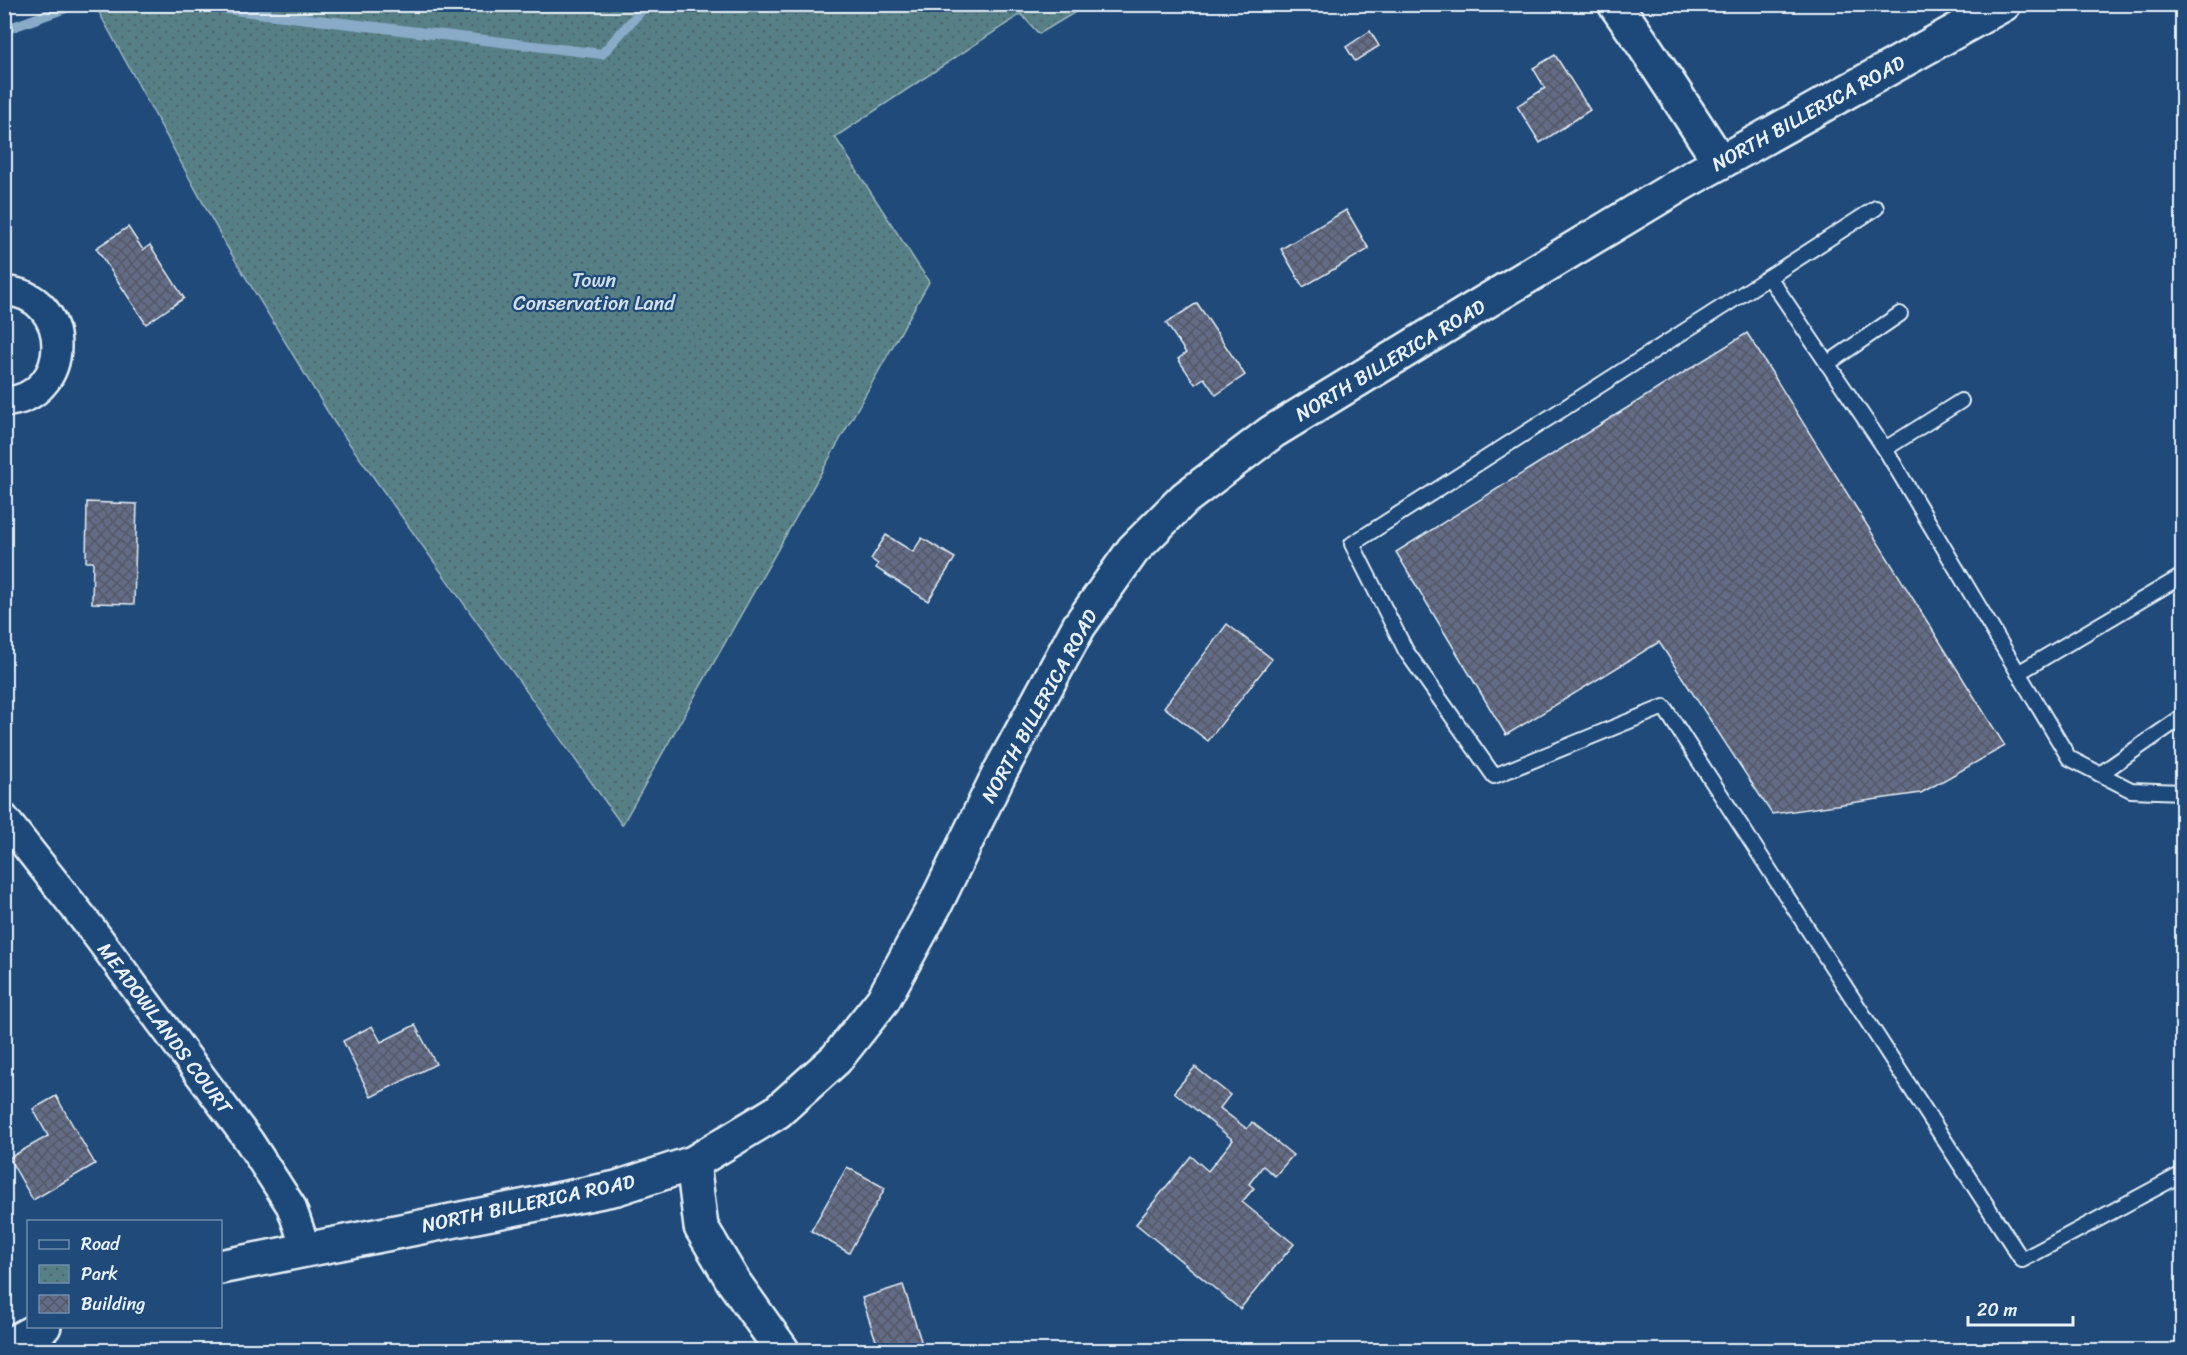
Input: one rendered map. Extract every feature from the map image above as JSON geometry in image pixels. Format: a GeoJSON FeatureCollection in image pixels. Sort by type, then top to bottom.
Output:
{"type":"FeatureCollection","features":[{"type":"Feature","properties":{"kind":"main road"},"geometry":{"type":"LineString","coordinates":[[1615,4],[1720,162]]}},
{"type":"Feature","properties":{"kind":"main road","name":"NORTH BILLERICA ROAD"},"geometry":{"type":"LineString","coordinates":[[222,1267],[617,1188],[693,1163],[777,1112],[836,1059],[883,1000],[936,903],[1000,772],[1079,626],[1133,550],[1185,498],[1272,432],[1480,304],[1720,162],[2004,4]]}},
{"type":"Feature","properties":{"kind":"main road"},"geometry":{"type":"LineString","coordinates":[[693,1163],[701,1227],[733,1281],[782,1350]]}},
{"type":"Feature","properties":{"kind":"main road"},"geometry":{"type":"LineString","coordinates":[[4,1348],[40,1328]]}},
{"type":"Feature","properties":{"kind":"street"},"geometry":{"type":"LineString","coordinates":[[4,291],[13,291],[30,298],[45,311],[55,327],[58,346],[55,364],[46,381],[32,394],[15,401],[4,402]]}},
{"type":"Feature","properties":{"kind":"street","name":"MEADOWLANDS COURT"},"geometry":{"type":"LineString","coordinates":[[4,818],[94,932],[249,1141],[291,1206],[306,1249]]}},
{"type":"Feature","properties":{"kind":"lane"},"geometry":{"type":"LineString","coordinates":[[1876,208],[1352,544],[1406,651],[1494,776],[1664,707],[2022,1260],[2182,1174]]}},
{"type":"Feature","properties":{"kind":"lane"},"geometry":{"type":"LineString","coordinates":[[1769,277],[1885,449],[2068,758],[2131,790],[2182,792]]}},
{"type":"Feature","properties":{"kind":"lane"},"geometry":{"type":"LineString","coordinates":[[1827,364],[1900,314]]}},
{"type":"Feature","properties":{"kind":"lane"},"geometry":{"type":"LineString","coordinates":[[1885,449],[1961,401]]}},
{"type":"Feature","properties":{"kind":"lane"},"geometry":{"type":"LineString","coordinates":[[2018,674],[2182,576]]}},
{"type":"Feature","properties":{"kind":"lane"},"geometry":{"type":"LineString","coordinates":[[2100,774],[2182,717]]}},
{"type":"Feature","properties":{"kind":"green space","name":"Town Conservation Land"},"geometry":{"type":"Polygon","coordinates":[[[95,5],[1087,5],[1039,34],[1021,14],[835,137],[929,282],[622,825],[334,422],[226,245],[95,5]]]}},
{"type":"Feature","properties":{"kind":"building"},"geometry":{"type":"Polygon","coordinates":[[[1370,31],[1379,46],[1355,61],[1346,47],[1370,31]]]}},
{"type":"Feature","properties":{"kind":"building"},"geometry":{"type":"Polygon","coordinates":[[[1555,55],[1590,110],[1540,143],[1517,106],[1545,88],[1533,68],[1555,55]]]}},
{"type":"Feature","properties":{"kind":"building"},"geometry":{"type":"Polygon","coordinates":[[[1346,210],[1369,249],[1303,287],[1281,249],[1346,210]]]}},
{"type":"Feature","properties":{"kind":"building"},"geometry":{"type":"Polygon","coordinates":[[[128,227],[143,250],[150,245],[184,298],[146,324],[96,248],[128,227]]]}},
{"type":"Feature","properties":{"kind":"building"},"geometry":{"type":"Polygon","coordinates":[[[1197,303],[1245,375],[1216,395],[1204,378],[1195,384],[1178,359],[1186,353],[1166,323],[1197,303]]]}},
{"type":"Feature","properties":{"kind":"building"},"geometry":{"type":"Polygon","coordinates":[[[1747,333],[2005,746],[1921,793],[1772,814],[1659,642],[1506,735],[1396,552],[1747,333]]]}},
{"type":"Feature","properties":{"kind":"building"},"geometry":{"type":"Polygon","coordinates":[[[87,502],[137,504],[134,604],[92,603],[93,562],[86,562],[87,502]]]}},
{"type":"Feature","properties":{"kind":"building"},"geometry":{"type":"Polygon","coordinates":[[[886,535],[913,552],[922,538],[955,558],[928,601],[876,568],[878,564],[871,559],[886,535]]]}},
{"type":"Feature","properties":{"kind":"building"},"geometry":{"type":"Polygon","coordinates":[[[1227,624],[1272,659],[1208,741],[1164,707],[1227,624]]]}},
{"type":"Feature","properties":{"kind":"building"},"geometry":{"type":"Polygon","coordinates":[[[415,1025],[436,1064],[371,1097],[343,1041],[372,1026],[381,1042],[415,1025]]]}},
{"type":"Feature","properties":{"kind":"building"},"geometry":{"type":"Polygon","coordinates":[[[1195,1067],[1230,1095],[1220,1108],[1247,1129],[1252,1122],[1293,1155],[1275,1176],[1263,1166],[1249,1184],[1254,1188],[1242,1202],[1294,1244],[1240,1309],[1136,1224],[1191,1156],[1208,1171],[1233,1140],[1174,1092],[1195,1067]]]}},
{"type":"Feature","properties":{"kind":"building"},"geometry":{"type":"Polygon","coordinates":[[[56,1096],[95,1164],[33,1200],[9,1158],[48,1136],[33,1109],[56,1096]]]}},
{"type":"Feature","properties":{"kind":"building"},"geometry":{"type":"Polygon","coordinates":[[[847,1167],[885,1188],[849,1253],[811,1231],[847,1167]]]}},
{"type":"Feature","properties":{"kind":"building"},"geometry":{"type":"Polygon","coordinates":[[[903,1285],[924,1350],[879,1350],[862,1298],[903,1285]]]}},
{"type":"Feature","properties":{"kind":"waterway"},"geometry":{"type":"LineString","coordinates":[[4,30],[77,4]]}},
{"type":"Feature","properties":{"kind":"waterway"},"geometry":{"type":"LineString","coordinates":[[183,4],[602,54],[647,4]]}}]}
